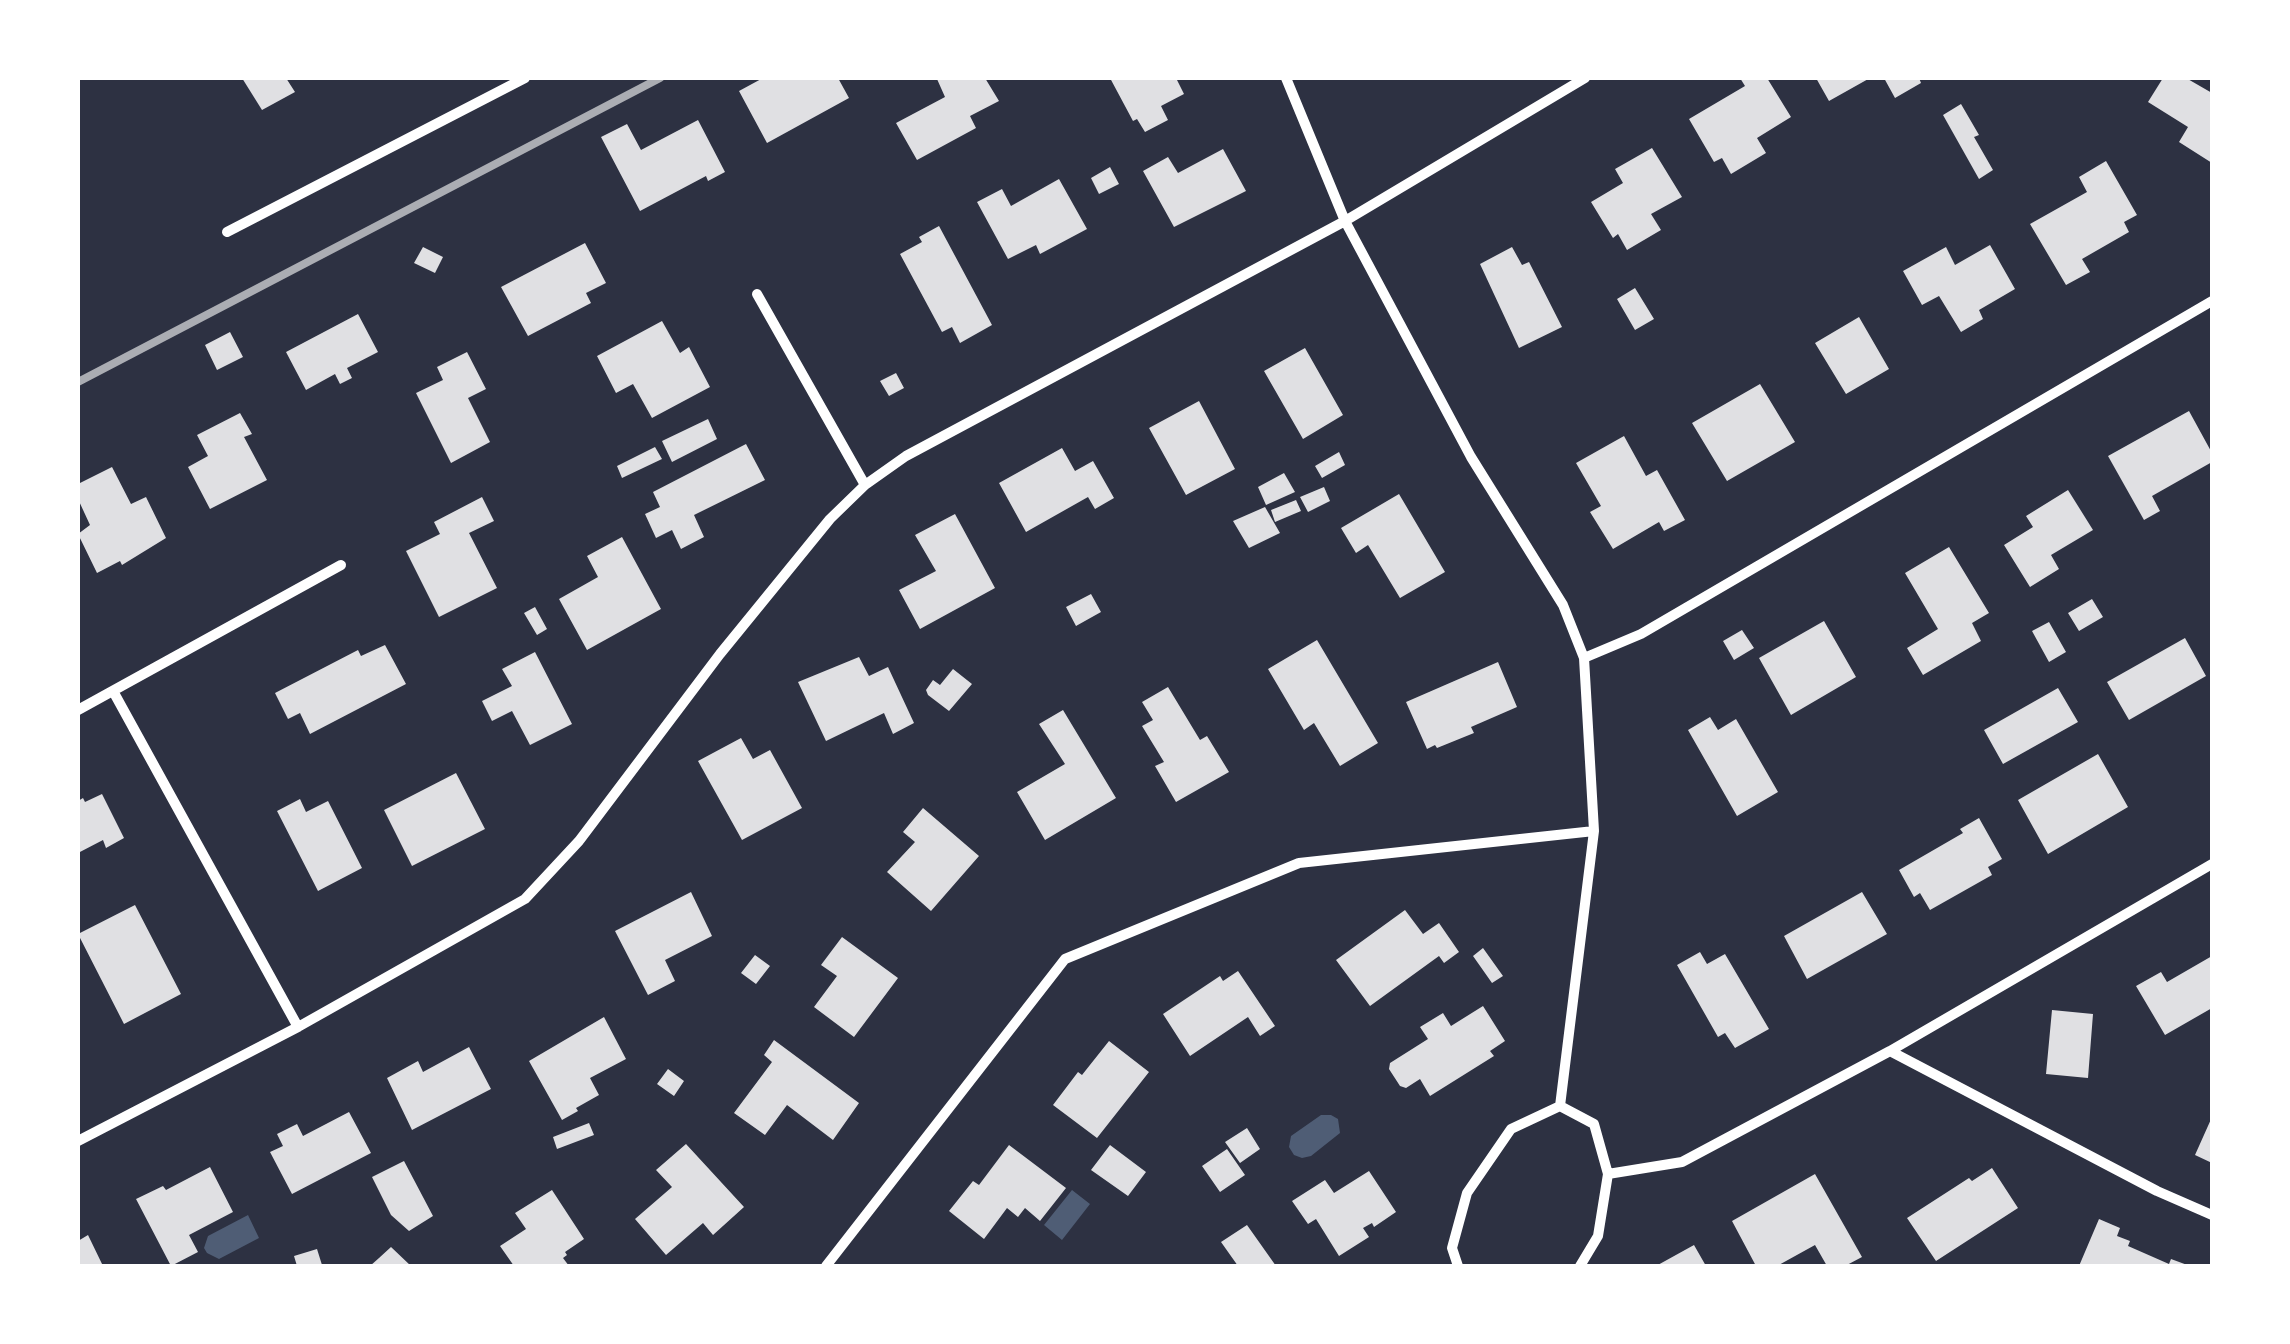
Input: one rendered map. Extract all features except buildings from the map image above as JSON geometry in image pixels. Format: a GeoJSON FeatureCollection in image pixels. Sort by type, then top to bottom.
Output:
{"type":"FeatureCollection","features":[{"type":"Feature","properties":{"kind":"street"},"geometry":{"type":"LineString","coordinates":[[228,232],[525,78]]}},
{"type":"Feature","properties":{"kind":"street"},"geometry":{"type":"LineString","coordinates":[[1286,78],[1345,221],[1472,457],[1562,605],[1584,658],[1594,831],[1560,1106]]}},
{"type":"Feature","properties":{"kind":"street"},"geometry":{"type":"LineString","coordinates":[[78,1141],[298,1026],[526,899],[579,841],[792,563],[865,485],[906,456],[1345,221],[1585,78]]}},
{"type":"Feature","properties":{"kind":"street"},"geometry":{"type":"LineString","coordinates":[[757,294],[865,485]]}},
{"type":"Feature","properties":{"kind":"street"},"geometry":{"type":"LineString","coordinates":[[1584,658],[1642,634],[2212,301]]}},
{"type":"Feature","properties":{"kind":"street"},"geometry":{"type":"LineString","coordinates":[[78,710],[341,565]]}},
{"type":"Feature","properties":{"kind":"street"},"geometry":{"type":"LineString","coordinates":[[113,690],[298,1026]]}},
{"type":"Feature","properties":{"kind":"street"},"geometry":{"type":"LineString","coordinates":[[826,1266],[1065,959],[1299,864],[1594,831]]}},
{"type":"Feature","properties":{"kind":"street"},"geometry":{"type":"LineString","coordinates":[[1608,1174],[1682,1162],[1890,1051],[2212,864]]}},
{"type":"Feature","properties":{"kind":"street"},"geometry":{"type":"LineString","coordinates":[[1890,1051],[2212,1216]]}},
{"type":"Feature","properties":{"kind":"street"},"geometry":{"type":"LineString","coordinates":[[1560,1106],[1594,1124],[1608,1174],[1598,1236],[1580,1266]]}},
{"type":"Feature","properties":{"kind":"street"},"geometry":{"type":"LineString","coordinates":[[1458,1266],[1452,1248],[1466,1193],[1511,1129],[1560,1106]]}},
{"type":"Feature","properties":{"kind":"water"},"geometry":{"type":"Polygon","coordinates":[[[1321,1115],[1338,1119],[1340,1133],[1311,1156],[1294,1155],[1289,1147],[1291,1136],[1321,1115]]]}},
{"type":"Feature","properties":{"kind":"water"},"geometry":{"type":"Polygon","coordinates":[[[1072,1190],[1090,1204],[1062,1240],[1044,1225],[1072,1190]]]}},
{"type":"Feature","properties":{"kind":"water"},"geometry":{"type":"Polygon","coordinates":[[[248,1215],[259,1238],[219,1259],[207,1253],[204,1248],[208,1236],[248,1215]]]}},
{"type":"Feature","properties":{"kind":"railway"},"geometry":{"type":"LineString","coordinates":[[78,382],[660,78]]}}]}
